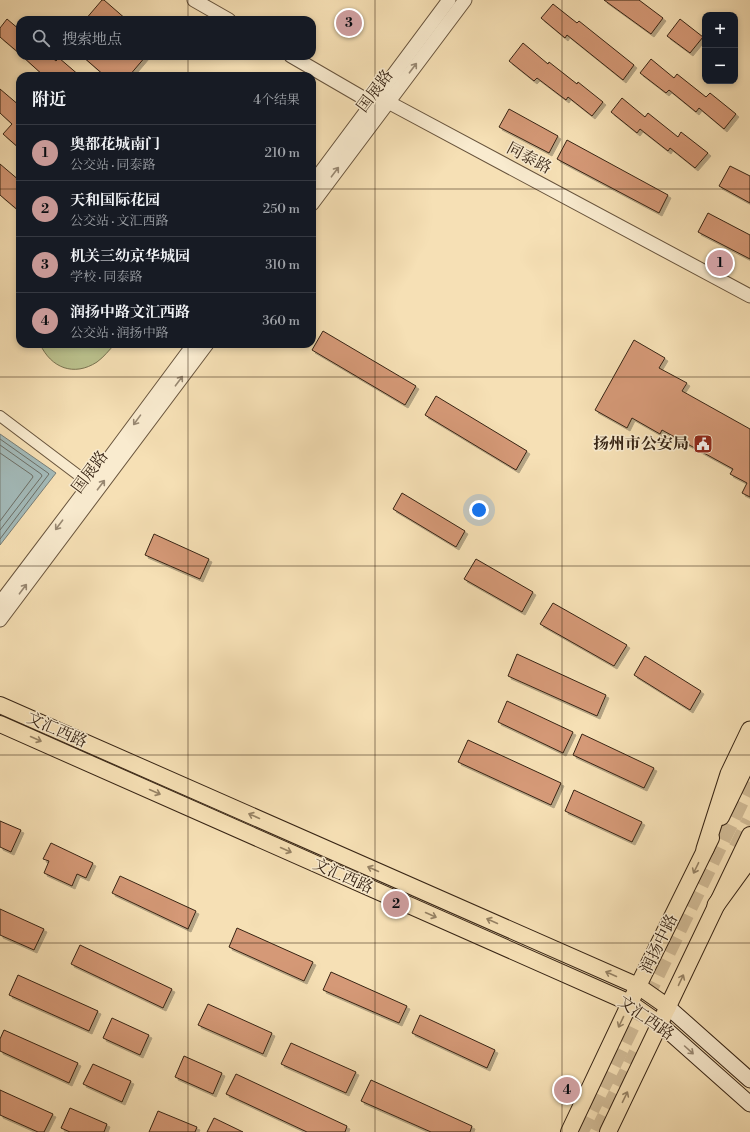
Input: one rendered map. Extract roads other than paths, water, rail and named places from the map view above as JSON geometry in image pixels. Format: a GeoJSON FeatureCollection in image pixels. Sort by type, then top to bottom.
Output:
{"type":"FeatureCollection","features":[{"type":"Feature","properties":{"kind":"highway"},"geometry":{"type":"LineString","coordinates":[[705,849],[729,774],[750,730]]}},
{"type":"Feature","properties":{"kind":"highway"},"geometry":{"type":"LineString","coordinates":[[716,905],[750,858]]}},
{"type":"Feature","properties":{"kind":"main road","name":"文汇西路"},"geometry":{"type":"LineString","coordinates":[[0,705],[638,986],[668,1007],[750,1080]]}},
{"type":"Feature","properties":{"kind":"main road","name":"文汇西路"},"geometry":{"type":"LineString","coordinates":[[0,724],[630,1003],[660,1024],[750,1104]]}},
{"type":"Feature","properties":{"kind":"main road","name":"润扬中路"},"geometry":{"type":"LineString","coordinates":[[569,1132],[638,986],[750,757]]}},
{"type":"Feature","properties":{"kind":"main road"},"geometry":{"type":"LineString","coordinates":[[608,1132],[750,835]]}},
{"type":"Feature","properties":{"kind":"street"},"geometry":{"type":"LineString","coordinates":[[194,0],[222,16]]}},
{"type":"Feature","properties":{"kind":"street","name":"国展路"},"geometry":{"type":"LineString","coordinates":[[316,179],[449,0]]}},
{"type":"Feature","properties":{"kind":"street","name":"国展路"},"geometry":{"type":"LineString","coordinates":[[316,199],[465,0]]}},
{"type":"Feature","properties":{"kind":"street"},"geometry":{"type":"LineString","coordinates":[[298,60],[372,103],[388,102]]}},
{"type":"Feature","properties":{"kind":"street","name":"同泰路"},"geometry":{"type":"LineString","coordinates":[[388,102],[750,296]]}},
{"type":"Feature","properties":{"kind":"street","name":"国展路"},"geometry":{"type":"LineString","coordinates":[[0,604],[191,348]]}},
{"type":"Feature","properties":{"kind":"street","name":"国展路"},"geometry":{"type":"LineString","coordinates":[[0,620],[204,348]]}},
{"type":"Feature","properties":{"kind":"street"},"geometry":{"type":"LineString","coordinates":[[0,416],[90,484]]}},
{"type":"Feature","properties":{"kind":"water"},"geometry":{"type":"Polygon","coordinates":[[[0,434],[56,473],[0,545],[0,434]]]}},
{"type":"Feature","properties":{"kind":"tunnel"},"geometry":{"type":"LineString","coordinates":[[580,1132],[750,782]]}},
{"type":"Feature","properties":{"kind":"tunnel"},"geometry":{"type":"LineString","coordinates":[[737,848],[750,821]]}},
{"type":"Feature","properties":{"kind":"tunnel"},"geometry":{"type":"LineString","coordinates":[[598,1132],[637,1053]]}},
{"type":"Feature","properties":{"kind":"place","name":"机关三幼京华城园"},"geometry":{"type":"Point","coordinates":[349,23]}},
{"type":"Feature","properties":{"kind":"place","name":"奥都花城南门"},"geometry":{"type":"Point","coordinates":[720,263]}},
{"type":"Feature","properties":{"kind":"place","name":"扬州市公安局"},"geometry":{"type":"Point","coordinates":[703,444]}},
{"type":"Feature","properties":{"kind":"place","name":"天和国际花园"},"geometry":{"type":"Point","coordinates":[396,904]}},
{"type":"Feature","properties":{"kind":"place","name":"润扬中路文汇西路"},"geometry":{"type":"Point","coordinates":[567,1090]}}]}
